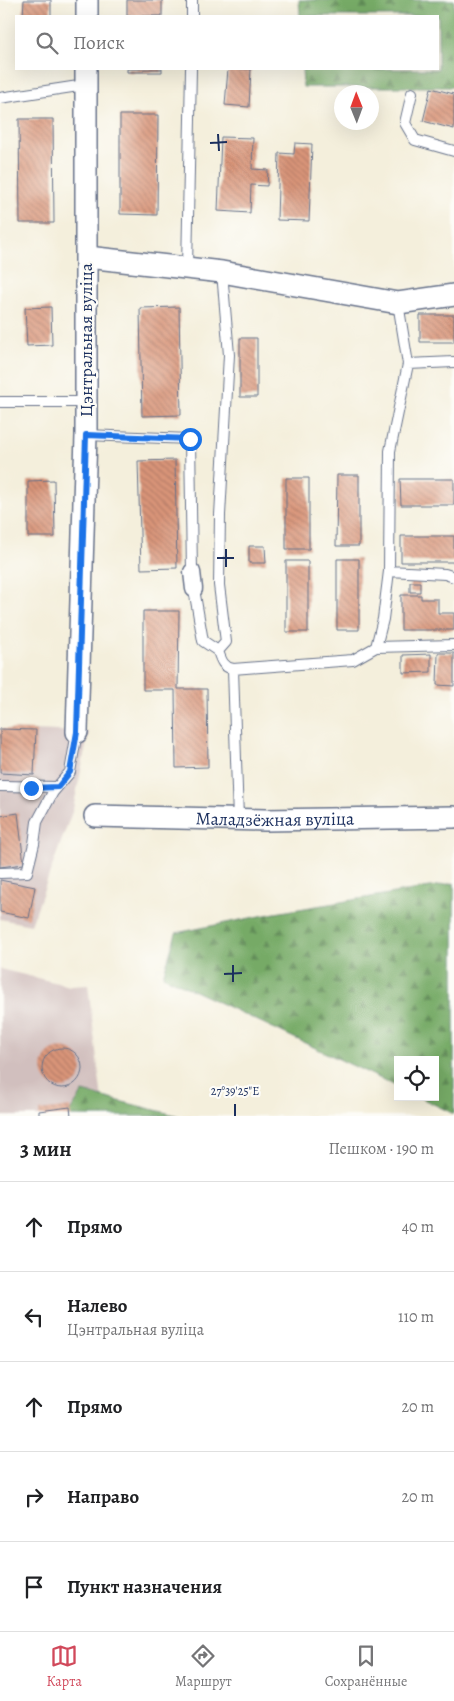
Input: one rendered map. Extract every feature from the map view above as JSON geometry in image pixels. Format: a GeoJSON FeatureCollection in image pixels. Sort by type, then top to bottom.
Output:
{"type":"FeatureCollection","features":[{"type":"Feature","properties":{"kind":"street"},"geometry":{"type":"LineString","coordinates":[[87,0],[87,15]]}},
{"type":"Feature","properties":{"kind":"street","name":"Цэнтральная вуліца"},"geometry":{"type":"LineString","coordinates":[[77,732],[86,435],[85,77]]}},
{"type":"Feature","properties":{"kind":"street"},"geometry":{"type":"LineString","coordinates":[[87,257],[222,272],[398,303],[454,295]]}},
{"type":"Feature","properties":{"kind":"street"},"geometry":{"type":"LineString","coordinates":[[192,572],[194,589]]}},
{"type":"Feature","properties":{"kind":"street","name":"Маладзёжная вуліца"},"geometry":{"type":"LineString","coordinates":[[95,816],[238,819],[454,817]]}},
{"type":"Feature","properties":{"kind":"lane"},"geometry":{"type":"LineString","coordinates":[[192,0],[192,15]]}},
{"type":"Feature","properties":{"kind":"lane"},"geometry":{"type":"LineString","coordinates":[[187,268],[191,70]]}},
{"type":"Feature","properties":{"kind":"lane"},"geometry":{"type":"LineString","coordinates":[[0,98],[85,77]]}},
{"type":"Feature","properties":{"kind":"lane"},"geometry":{"type":"LineString","coordinates":[[412,93],[405,123],[416,140],[454,151]]}},
{"type":"Feature","properties":{"kind":"lane"},"geometry":{"type":"LineString","coordinates":[[218,651],[226,642],[219,585],[220,515],[229,355],[222,272]]}},
{"type":"Feature","properties":{"kind":"lane"},"geometry":{"type":"LineString","coordinates":[[376,647],[383,619],[389,571],[390,451],[408,364],[398,303]]}},
{"type":"Feature","properties":{"kind":"lane"},"geometry":{"type":"LineString","coordinates":[[408,364],[454,362]]}},
{"type":"Feature","properties":{"kind":"lane"},"geometry":{"type":"LineString","coordinates":[[0,402],[86,402]]}},
{"type":"Feature","properties":{"kind":"lane"},"geometry":{"type":"LineString","coordinates":[[86,435],[190,439],[192,572]]}},
{"type":"Feature","properties":{"kind":"lane"},"geometry":{"type":"LineString","coordinates":[[389,571],[445,574],[454,578]]}},
{"type":"Feature","properties":{"kind":"lane"},"geometry":{"type":"LineString","coordinates":[[194,589],[203,641],[218,651],[222,663],[228,668],[353,660],[376,647],[454,646]]}},
{"type":"Feature","properties":{"kind":"lane"},"geometry":{"type":"LineString","coordinates":[[233,669],[238,819]]}},
{"type":"Feature","properties":{"kind":"lane"},"geometry":{"type":"LineString","coordinates":[[0,873],[27,872],[37,822],[44,806],[70,772],[77,732]]}},
{"type":"Feature","properties":{"kind":"lane"},"geometry":{"type":"LineString","coordinates":[[0,786],[58,787]]}},
{"type":"Feature","properties":{"kind":"shaded area"},"geometry":{"type":"Polygon","coordinates":[[[0,729],[89,732],[73,809],[31,925],[0,919],[0,729]]]}},
{"type":"Feature","properties":{"kind":"shaded area"},"geometry":{"type":"Polygon","coordinates":[[[0,969],[70,986],[88,985],[104,1116],[0,1116],[0,969]]]}},
{"type":"Feature","properties":{"kind":"green space"},"geometry":{"type":"Polygon","coordinates":[[[299,0],[454,0],[454,87],[334,85],[334,87],[303,87],[302,70],[439,70],[439,15],[300,15],[299,0]]]}},
{"type":"Feature","properties":{"kind":"green space"},"geometry":{"type":"Polygon","coordinates":[[[454,883],[454,1114],[427,1101],[439,1101],[439,1056],[394,1056],[394,1085],[163,976],[176,933],[275,913],[454,883]]]}},
{"type":"Feature","properties":{"kind":"green space"},"geometry":{"type":"Polygon","coordinates":[[[83,1092],[179,1116],[67,1116],[83,1092]]]}},
{"type":"Feature","properties":{"kind":"building"},"geometry":{"type":"Polygon","coordinates":[[[24,0],[51,0],[51,15],[23,15],[24,0]]]}},
{"type":"Feature","properties":{"kind":"building"},"geometry":{"type":"Polygon","coordinates":[[[127,0],[162,0],[162,15],[127,15],[127,0]]]}},
{"type":"Feature","properties":{"kind":"building"},"geometry":{"type":"Polygon","coordinates":[[[127,70],[162,70],[162,72],[127,72],[127,70]]]}},
{"type":"Feature","properties":{"kind":"building"},"geometry":{"type":"Polygon","coordinates":[[[228,70],[251,70],[249,107],[225,105],[228,70]]]}},
{"type":"Feature","properties":{"kind":"building"},"geometry":{"type":"Polygon","coordinates":[[[431,88],[454,94],[454,129],[423,121],[431,88]]]}},
{"type":"Feature","properties":{"kind":"building"},"geometry":{"type":"Polygon","coordinates":[[[120,115],[158,115],[157,215],[120,214],[120,115]]]}},
{"type":"Feature","properties":{"kind":"building"},"geometry":{"type":"Polygon","coordinates":[[[19,119],[53,119],[54,223],[20,223],[19,119]]]}},
{"type":"Feature","properties":{"kind":"building"},"geometry":{"type":"Polygon","coordinates":[[[221,137],[253,138],[252,169],[268,170],[267,186],[251,185],[250,213],[218,211],[221,137]]]}},
{"type":"Feature","properties":{"kind":"building"},"geometry":{"type":"Polygon","coordinates":[[[295,143],[312,144],[309,221],[277,220],[279,153],[294,154],[295,143]]]}},
{"type":"Feature","properties":{"kind":"building"},"geometry":{"type":"Polygon","coordinates":[[[51,307],[52,345],[27,346],[25,308],[51,307]]]}},
{"type":"Feature","properties":{"kind":"building"},"geometry":{"type":"Polygon","coordinates":[[[179,307],[181,415],[142,416],[140,308],[179,307]]]}},
{"type":"Feature","properties":{"kind":"building"},"geometry":{"type":"Polygon","coordinates":[[[420,315],[454,315],[454,342],[420,342],[420,315]]]}},
{"type":"Feature","properties":{"kind":"building"},"geometry":{"type":"Polygon","coordinates":[[[240,338],[257,338],[257,397],[240,397],[240,338]]]}},
{"type":"Feature","properties":{"kind":"building"},"geometry":{"type":"Polygon","coordinates":[[[175,460],[177,568],[141,569],[138,461],[175,460]]]}},
{"type":"Feature","properties":{"kind":"building"},"geometry":{"type":"Polygon","coordinates":[[[337,475],[359,475],[359,546],[336,546],[337,475]]]}},
{"type":"Feature","properties":{"kind":"building"},"geometry":{"type":"Polygon","coordinates":[[[286,478],[309,478],[309,549],[286,549],[286,478]]]}},
{"type":"Feature","properties":{"kind":"building"},"geometry":{"type":"Polygon","coordinates":[[[400,479],[454,479],[454,505],[401,505],[400,479]]]}},
{"type":"Feature","properties":{"kind":"building"},"geometry":{"type":"Polygon","coordinates":[[[54,480],[55,537],[28,537],[28,481],[54,480]]]}},
{"type":"Feature","properties":{"kind":"building"},"geometry":{"type":"Polygon","coordinates":[[[401,536],[454,536],[454,562],[401,562],[401,536]]]}},
{"type":"Feature","properties":{"kind":"building"},"geometry":{"type":"Polygon","coordinates":[[[249,546],[265,546],[266,563],[249,563],[249,546]]]}},
{"type":"Feature","properties":{"kind":"building"},"geometry":{"type":"Polygon","coordinates":[[[337,559],[359,559],[359,630],[337,630],[337,559]]]}},
{"type":"Feature","properties":{"kind":"building"},"geometry":{"type":"Polygon","coordinates":[[[286,561],[308,561],[308,632],[286,632],[286,561]]]}},
{"type":"Feature","properties":{"kind":"building"},"geometry":{"type":"Polygon","coordinates":[[[410,582],[420,582],[420,592],[410,592],[410,582]]]}},
{"type":"Feature","properties":{"kind":"building"},"geometry":{"type":"Polygon","coordinates":[[[401,595],[421,595],[421,599],[438,599],[438,613],[454,613],[454,630],[401,630],[401,595]]]}},
{"type":"Feature","properties":{"kind":"building"},"geometry":{"type":"Polygon","coordinates":[[[143,611],[179,611],[178,689],[207,689],[208,767],[176,768],[175,690],[143,690],[143,611]]]}},
{"type":"Feature","properties":{"kind":"building"},"geometry":{"type":"Polygon","coordinates":[[[438,653],[454,653],[454,686],[437,685],[438,653]]]}},
{"type":"Feature","properties":{"kind":"building"},"geometry":{"type":"Polygon","coordinates":[[[431,654],[431,672],[403,673],[403,655],[431,654]]]}},
{"type":"Feature","properties":{"kind":"building"},"geometry":{"type":"Polygon","coordinates":[[[0,729],[36,730],[34,775],[0,773],[0,729]]]}},
{"type":"Feature","properties":{"kind":"building"},"geometry":{"type":"Polygon","coordinates":[[[18,813],[24,864],[0,867],[0,816],[18,813]]]}},
{"type":"Feature","properties":{"kind":"building"},"geometry":{"type":"Polygon","coordinates":[[[0,880],[35,887],[29,918],[0,912],[0,880]]]}},
{"type":"Feature","properties":{"kind":"building"},"geometry":{"type":"Polygon","coordinates":[[[58,1048],[66,1048],[73,1051],[79,1057],[82,1068],[79,1079],[73,1085],[66,1088],[58,1088],[51,1085],[45,1079],[42,1072],[42,1064],[45,1057],[51,1051],[58,1048]]]}},
{"type":"Feature","properties":{"kind":"building"},"geometry":{"type":"Polygon","coordinates":[[[70,1107],[71,1116],[39,1116],[39,1111],[70,1107]]]}},
{"type":"Feature","properties":{"kind":"route"},"geometry":{"type":"LineString","coordinates":[[31,788],[58,787],[70,772],[77,732],[86,435],[190,439]]}}]}
